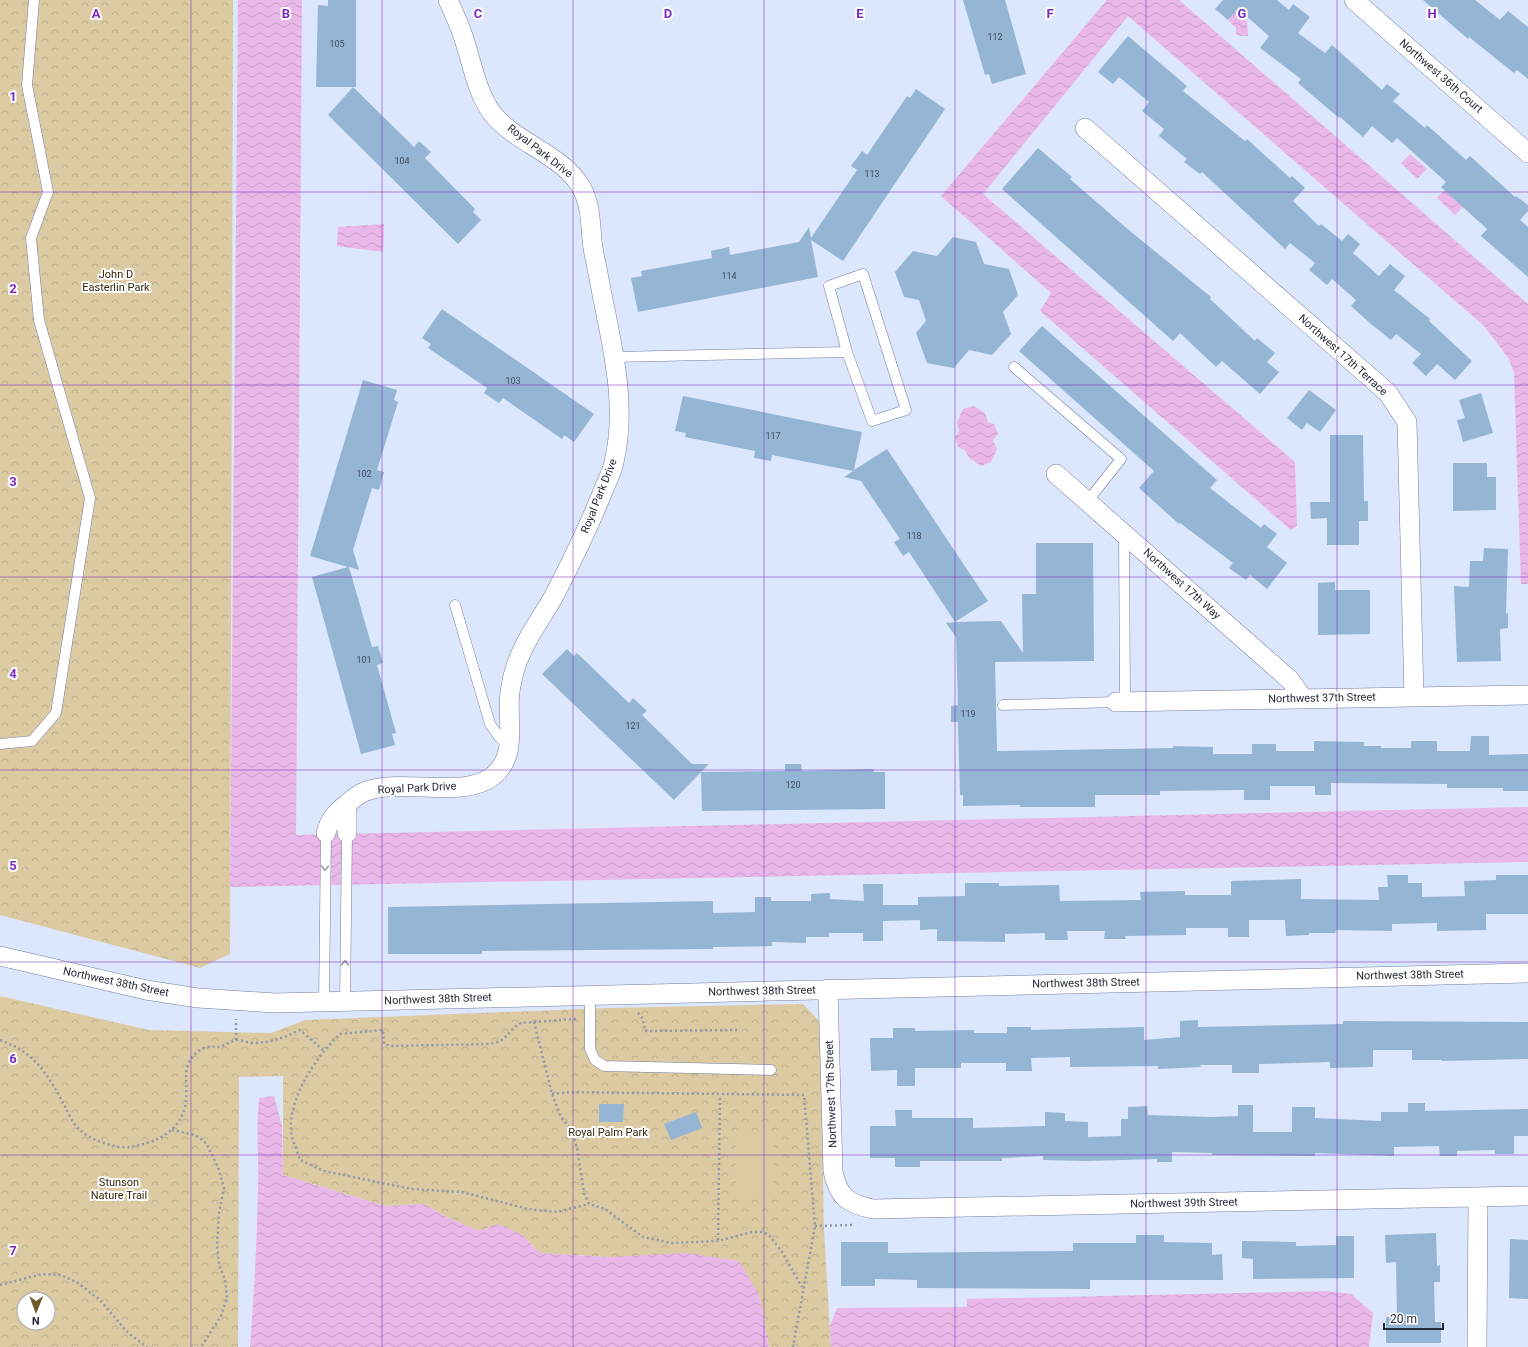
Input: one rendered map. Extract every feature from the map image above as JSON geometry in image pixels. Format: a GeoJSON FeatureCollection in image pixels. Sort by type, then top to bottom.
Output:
{"type":"FeatureCollection","features":[{"type":"Feature","properties":{"kind":"street","name":"Royal Park Drive"},"geometry":{"type":"LineString","coordinates":[[326,833],[331,818],[337,811],[366,791],[378,788],[446,788],[480,783],[492,777],[502,766],[507,757],[510,746],[510,693],[516,665],[522,651],[555,593],[597,506],[614,463],[619,426],[619,395],[614,357],[593,248],[589,206],[581,187],[571,173],[515,134],[492,113],[480,90],[463,37],[448,0]]}},
{"type":"Feature","properties":{"kind":"street","name":"Northwest 36th Court"},"geometry":{"type":"LineString","coordinates":[[1354,0],[1528,152]]}},
{"type":"Feature","properties":{"kind":"street","name":"Northwest 17th Terrace"},"geometry":{"type":"LineString","coordinates":[[1085,128],[1388,393],[1407,422],[1414,697]]}},
{"type":"Feature","properties":{"kind":"street","name":"Northwest 17th Way"},"geometry":{"type":"LineString","coordinates":[[1056,474],[1124,532],[1290,680],[1303,698]]}},
{"type":"Feature","properties":{"kind":"street","name":"Northwest 37th Street"},"geometry":{"type":"LineString","coordinates":[[1121,702],[1528,695]]}},
{"type":"Feature","properties":{"kind":"street"},"geometry":{"type":"LineString","coordinates":[[347,804],[347,833]]}},
{"type":"Feature","properties":{"kind":"street","name":"Northwest 38th Street"},"geometry":{"type":"LineString","coordinates":[[0,956],[102,981],[198,998],[275,1002],[345,1002],[1528,973]]}},
{"type":"Feature","properties":{"kind":"street","name":"Northwest 17th Street"},"geometry":{"type":"LineString","coordinates":[[828,990],[833,1171],[836,1185],[843,1196]]}},
{"type":"Feature","properties":{"kind":"street","name":"Northwest 39th Street"},"geometry":{"type":"LineString","coordinates":[[843,1196],[855,1205],[873,1209],[1528,1196]]}},
{"type":"Feature","properties":{"kind":"street"},"geometry":{"type":"LineString","coordinates":[[1477,1347],[1478,1197]]}},
{"type":"Feature","properties":{"kind":"lane"},"geometry":{"type":"LineString","coordinates":[[0,744],[32,741],[56,713],[90,498],[39,320],[31,238],[48,192],[27,85],[34,0]]}},
{"type":"Feature","properties":{"kind":"lane"},"geometry":{"type":"LineString","coordinates":[[863,274],[906,410],[872,421],[847,352],[829,286],[863,274]]}},
{"type":"Feature","properties":{"kind":"lane"},"geometry":{"type":"LineString","coordinates":[[614,357],[847,352]]}},
{"type":"Feature","properties":{"kind":"lane"},"geometry":{"type":"LineString","coordinates":[[1014,367],[1121,459],[1088,502]]}},
{"type":"Feature","properties":{"kind":"lane"},"geometry":{"type":"LineString","coordinates":[[1004,705],[1121,702],[1124,532]]}},
{"type":"Feature","properties":{"kind":"lane"},"geometry":{"type":"LineString","coordinates":[[455,605],[490,724],[500,738],[510,746]]}},
{"type":"Feature","properties":{"kind":"lane","name":"Royal Park Drive"},"geometry":{"type":"LineString","coordinates":[[324,1002],[326,833]]}},
{"type":"Feature","properties":{"kind":"lane"},"geometry":{"type":"LineString","coordinates":[[345,1002],[345,887],[347,833]]}},
{"type":"Feature","properties":{"kind":"lane"},"geometry":{"type":"LineString","coordinates":[[590,995],[590,1049],[595,1060],[604,1066],[771,1070]]}},
{"type":"Feature","properties":{"kind":"path"},"geometry":{"type":"LineString","coordinates":[[631,1013],[638,1013],[643,1019],[645,1031],[739,1030]]}},
{"type":"Feature","properties":{"kind":"path"},"geometry":{"type":"LineString","coordinates":[[590,1017],[522,1023],[515,1026],[504,1040],[497,1043],[391,1046],[384,1044],[383,1030],[340,1034],[323,1050],[307,1075],[295,1104],[291,1131],[300,1160],[324,1171],[411,1189],[462,1192],[528,1209],[557,1212],[589,1204],[604,1209],[643,1237],[671,1243],[718,1241],[752,1232],[762,1232],[769,1235],[782,1252],[803,1288]]}},
{"type":"Feature","properties":{"kind":"path"},"geometry":{"type":"LineString","coordinates":[[236,1019],[236,1040]]}},
{"type":"Feature","properties":{"kind":"path"},"geometry":{"type":"LineString","coordinates":[[534,1022],[552,1094],[561,1117],[572,1131],[577,1147],[584,1193],[589,1204]]}},
{"type":"Feature","properties":{"kind":"path"},"geometry":{"type":"LineString","coordinates":[[0,1040],[11,1044],[30,1055],[45,1072],[80,1130],[101,1142],[123,1148],[146,1145],[166,1135],[177,1125],[185,1106],[186,1070],[192,1056],[206,1047],[220,1047],[236,1040],[250,1043],[271,1042],[300,1030],[323,1050]]}},
{"type":"Feature","properties":{"kind":"path"},"geometry":{"type":"LineString","coordinates":[[552,1094],[572,1092],[804,1095],[815,1226],[793,1347]]}},
{"type":"Feature","properties":{"kind":"path"},"geometry":{"type":"LineString","coordinates":[[718,1241],[720,1095]]}},
{"type":"Feature","properties":{"kind":"path"},"geometry":{"type":"LineString","coordinates":[[172,1130],[195,1135],[206,1143],[218,1167],[224,1188],[219,1213],[217,1245],[219,1264],[226,1280],[227,1298],[221,1316],[201,1347]]}},
{"type":"Feature","properties":{"kind":"path"},"geometry":{"type":"LineString","coordinates":[[0,1285],[42,1274],[61,1274],[78,1283],[100,1300],[128,1333],[147,1347]]}},
{"type":"Feature","properties":{"kind":"green space","name":"John D Easterlin Park"},"geometry":{"type":"Polygon","coordinates":[[[0,0],[233,0],[230,954],[200,968],[0,915],[0,0]]]}},
{"type":"Feature","properties":{"kind":"green space","name":"Royal Palm Park"},"geometry":{"type":"Polygon","coordinates":[[[0,996],[149,1030],[271,1033],[305,1020],[607,1008],[803,1004],[820,1022],[824,1230],[831,1347],[769,1347],[759,1295],[608,1257],[540,1253],[521,1234],[479,1231],[446,1217],[424,1204],[385,1206],[283,1175],[283,1076],[239,1077],[238,1347],[0,1347],[0,996]]]}},
{"type":"Feature","properties":{"kind":"green space"},"geometry":{"type":"Polygon","coordinates":[[[736,1133],[774,1133],[774,1195],[736,1195],[736,1133]]]}},
{"type":"Feature","properties":{"kind":"water"},"geometry":{"type":"Polygon","coordinates":[[[238,0],[302,0],[296,835],[1528,807],[1528,862],[230,887],[238,0]]]}},
{"type":"Feature","properties":{"kind":"water"},"geometry":{"type":"Polygon","coordinates":[[[1107,0],[1179,0],[1528,304],[1528,584],[1521,584],[1514,373],[1509,359],[1484,326],[1128,16],[983,194],[1295,462],[1297,526],[1291,530],[1040,311],[1051,293],[941,196],[1107,0]]]}},
{"type":"Feature","properties":{"kind":"water"},"geometry":{"type":"Polygon","coordinates":[[[1235,12],[1247,20],[1248,36],[1236,34],[1236,28],[1228,20],[1235,12]]]}},
{"type":"Feature","properties":{"kind":"water"},"geometry":{"type":"Polygon","coordinates":[[[1410,154],[1427,169],[1417,179],[1401,163],[1410,154]]]}},
{"type":"Feature","properties":{"kind":"water"},"geometry":{"type":"Polygon","coordinates":[[[1446,189],[1464,206],[1455,215],[1437,198],[1446,189]]]}},
{"type":"Feature","properties":{"kind":"water"},"geometry":{"type":"Polygon","coordinates":[[[384,224],[383,252],[337,246],[338,227],[384,224]]]}},
{"type":"Feature","properties":{"kind":"water"},"geometry":{"type":"Polygon","coordinates":[[[974,406],[985,413],[988,422],[994,424],[998,434],[993,440],[997,449],[991,462],[981,466],[969,458],[965,450],[958,447],[955,437],[959,431],[957,422],[963,409],[974,406]]]}},
{"type":"Feature","properties":{"kind":"water"},"geometry":{"type":"Polygon","coordinates":[[[274,1096],[282,1126],[283,1175],[385,1206],[424,1204],[446,1217],[479,1231],[498,1224],[521,1234],[540,1253],[608,1257],[687,1253],[739,1261],[759,1295],[769,1347],[250,1347],[257,1229],[259,1098],[274,1096]]]}},
{"type":"Feature","properties":{"kind":"water"},"geometry":{"type":"Polygon","coordinates":[[[1327,1291],[1351,1294],[1373,1313],[1369,1347],[831,1347],[830,1326],[837,1308],[967,1307],[967,1299],[1327,1291]]]}},
{"type":"Feature","properties":{"kind":"building"},"geometry":{"type":"Polygon","coordinates":[[[328,0],[356,0],[356,87],[316,87],[318,5],[328,6],[328,0]]]}},
{"type":"Feature","properties":{"kind":"building"},"geometry":{"type":"Polygon","coordinates":[[[963,0],[1005,0],[1026,74],[992,84],[989,74],[985,75],[963,0]]]}},
{"type":"Feature","properties":{"kind":"building"},"geometry":{"type":"Polygon","coordinates":[[[1223,0],[1277,0],[1289,10],[1293,4],[1310,17],[1298,33],[1325,53],[1332,45],[1382,90],[1387,84],[1400,94],[1393,101],[1425,128],[1427,125],[1466,160],[1470,156],[1515,197],[1516,196],[1528,205],[1528,211],[1520,220],[1528,227],[1528,277],[1481,236],[1487,229],[1441,187],[1446,182],[1397,138],[1392,143],[1372,126],[1363,137],[1340,117],[1339,118],[1298,83],[1301,79],[1260,48],[1269,36],[1238,9],[1228,20],[1215,9],[1223,0]]]}},
{"type":"Feature","properties":{"kind":"building"},"geometry":{"type":"Polygon","coordinates":[[[1423,0],[1475,0],[1500,20],[1508,11],[1528,27],[1528,79],[1517,70],[1514,73],[1469,37],[1468,39],[1423,0]]]}},
{"type":"Feature","properties":{"kind":"building"},"geometry":{"type":"Polygon","coordinates":[[[1128,36],[1187,86],[1183,91],[1245,141],[1247,139],[1290,178],[1292,176],[1305,188],[1293,201],[1319,226],[1321,224],[1342,241],[1348,234],[1360,244],[1353,253],[1379,276],[1390,264],[1405,276],[1394,290],[1430,319],[1429,321],[1472,361],[1455,380],[1437,364],[1426,376],[1412,363],[1421,354],[1396,334],[1391,340],[1371,324],[1351,306],[1356,300],[1332,279],[1327,285],[1309,270],[1315,263],[1290,243],[1285,249],[1202,172],[1200,174],[1184,162],[1187,159],[1159,136],[1164,129],[1142,111],[1149,102],[1119,77],[1113,84],[1098,72],[1128,36]]]}},
{"type":"Feature","properties":{"kind":"building"},"geometry":{"type":"Polygon","coordinates":[[[353,87],[414,147],[419,141],[431,152],[425,158],[475,209],[473,212],[481,220],[458,244],[328,115],[353,87]]]}},
{"type":"Feature","properties":{"kind":"building"},"geometry":{"type":"Polygon","coordinates":[[[916,89],[945,109],[843,261],[811,240],[818,277],[638,312],[631,278],[642,276],[641,271],[712,258],[711,251],[729,247],[730,255],[799,242],[809,227],[811,238],[857,170],[851,166],[862,151],[867,155],[907,96],[910,98],[916,89]]]}},
{"type":"Feature","properties":{"kind":"building"},"geometry":{"type":"Polygon","coordinates":[[[1038,148],[1072,177],[1070,179],[1124,226],[1211,297],[1210,299],[1255,341],[1257,338],[1275,353],[1267,362],[1279,372],[1260,394],[1222,361],[1216,367],[1180,333],[1173,341],[1002,189],[1038,148]]]}},
{"type":"Feature","properties":{"kind":"building"},"geometry":{"type":"Polygon","coordinates":[[[953,237],[976,242],[984,264],[1009,269],[1018,295],[1003,312],[1011,334],[992,355],[969,350],[954,368],[927,363],[916,333],[926,321],[919,300],[904,297],[895,272],[913,251],[937,256],[953,237]]]}},
{"type":"Feature","properties":{"kind":"building"},"geometry":{"type":"Polygon","coordinates":[[[442,309],[594,414],[574,442],[564,435],[562,439],[503,398],[499,403],[484,393],[487,388],[428,348],[431,344],[422,338],[442,309]]]}},
{"type":"Feature","properties":{"kind":"building"},"geometry":{"type":"Polygon","coordinates":[[[1042,326],[1217,480],[1210,488],[1261,528],[1264,524],[1277,534],[1267,547],[1287,563],[1267,589],[1250,575],[1246,580],[1229,568],[1233,563],[1180,523],[1179,524],[1139,488],[1154,471],[1019,351],[1042,326]]]}},
{"type":"Feature","properties":{"kind":"building"},"geometry":{"type":"Polygon","coordinates":[[[363,380],[397,390],[394,400],[398,402],[377,470],[384,472],[379,490],[372,488],[353,550],[359,570],[349,567],[372,647],[378,646],[383,663],[377,665],[396,733],[392,734],[395,745],[361,754],[312,577],[348,567],[310,556],[363,380]]]}},
{"type":"Feature","properties":{"kind":"building"},"geometry":{"type":"Polygon","coordinates":[[[1309,390],[1336,410],[1320,432],[1307,423],[1302,430],[1287,418],[1309,390]]]}},
{"type":"Feature","properties":{"kind":"building"},"geometry":{"type":"Polygon","coordinates":[[[1481,393],[1493,433],[1463,442],[1457,420],[1465,418],[1459,400],[1481,393]]]}},
{"type":"Feature","properties":{"kind":"building"},"geometry":{"type":"Polygon","coordinates":[[[683,396],[862,432],[854,470],[887,449],[988,601],[955,622],[909,552],[903,556],[894,542],[900,539],[861,481],[844,477],[853,471],[772,455],[771,461],[754,458],[755,451],[685,437],[686,433],[675,431],[683,396]]]}},
{"type":"Feature","properties":{"kind":"building"},"geometry":{"type":"Polygon","coordinates":[[[1330,435],[1363,435],[1364,501],[1368,501],[1368,521],[1359,521],[1359,545],[1327,545],[1327,518],[1311,519],[1310,502],[1330,502],[1330,435]]]}},
{"type":"Feature","properties":{"kind":"building"},"geometry":{"type":"Polygon","coordinates":[[[1453,463],[1487,463],[1487,477],[1496,477],[1496,510],[1453,511],[1453,463]]]}},
{"type":"Feature","properties":{"kind":"building"},"geometry":{"type":"Polygon","coordinates":[[[1036,543],[1093,543],[1094,661],[995,662],[997,751],[1173,748],[1173,746],[1213,747],[1213,754],[1252,754],[1252,744],[1276,744],[1276,751],[1314,751],[1314,741],[1364,742],[1364,746],[1381,746],[1381,748],[1411,748],[1411,741],[1437,741],[1437,751],[1470,751],[1471,736],[1489,736],[1489,755],[1528,754],[1528,791],[1503,791],[1503,788],[1447,788],[1447,784],[1331,783],[1331,795],[1315,795],[1315,786],[1270,786],[1270,800],[1244,800],[1244,790],[1160,791],[1160,795],[1095,795],[1095,807],[1020,807],[1020,805],[963,806],[963,795],[960,795],[958,722],[951,722],[951,706],[958,705],[956,637],[946,623],[1001,621],[1023,653],[1022,594],[1036,594],[1036,543]]]}},
{"type":"Feature","properties":{"kind":"building"},"geometry":{"type":"Polygon","coordinates":[[[1484,548],[1508,549],[1506,614],[1508,613],[1508,628],[1500,629],[1501,661],[1457,662],[1454,586],[1469,587],[1470,561],[1483,561],[1484,548]]]}},
{"type":"Feature","properties":{"kind":"building"},"geometry":{"type":"Polygon","coordinates":[[[1335,582],[1335,590],[1370,590],[1370,634],[1318,635],[1318,583],[1335,582]]]}},
{"type":"Feature","properties":{"kind":"building"},"geometry":{"type":"Polygon","coordinates":[[[567,649],[574,656],[577,653],[629,703],[633,698],[647,711],[642,715],[692,764],[709,764],[674,800],[542,674],[567,649]]]}},
{"type":"Feature","properties":{"kind":"building"},"geometry":{"type":"Polygon","coordinates":[[[785,764],[801,764],[802,771],[873,769],[874,772],[885,772],[885,809],[702,811],[701,772],[785,771],[785,764]]]}},
{"type":"Feature","properties":{"kind":"building"},"geometry":{"type":"Polygon","coordinates":[[[1387,875],[1408,875],[1408,883],[1422,883],[1422,897],[1465,896],[1464,881],[1496,880],[1496,875],[1528,875],[1528,914],[1486,914],[1486,930],[1437,931],[1437,923],[1392,924],[1392,931],[1336,930],[1335,933],[1309,933],[1309,935],[1286,936],[1285,920],[1249,920],[1249,937],[1228,937],[1228,928],[1186,928],[1186,935],[1125,936],[1126,939],[1104,939],[1105,931],[1067,931],[1068,940],[1045,940],[1045,933],[1005,934],[1005,942],[937,941],[937,929],[920,930],[920,920],[883,921],[883,941],[863,941],[863,933],[829,933],[829,937],[806,937],[806,943],[772,942],[772,946],[713,947],[713,949],[482,951],[482,954],[388,954],[388,907],[713,901],[713,913],[755,912],[755,897],[771,897],[771,901],[811,901],[811,894],[830,893],[830,899],[864,901],[863,884],[883,884],[883,905],[918,905],[918,897],[965,896],[965,883],[999,883],[999,886],[1059,885],[1060,901],[1141,900],[1140,892],[1185,891],[1185,895],[1231,895],[1231,881],[1301,879],[1301,899],[1379,900],[1378,887],[1388,887],[1387,875]]]}},
{"type":"Feature","properties":{"kind":"building"},"geometry":{"type":"Polygon","coordinates":[[[1198,1020],[1198,1027],[1343,1024],[1343,1021],[1528,1022],[1528,1059],[1442,1061],[1412,1060],[1412,1050],[1373,1050],[1373,1067],[1330,1068],[1330,1062],[1259,1064],[1259,1073],[1232,1073],[1232,1065],[1200,1065],[1201,1067],[1158,1069],[1158,1066],[1070,1067],[1070,1057],[1031,1058],[1032,1071],[1006,1071],[1006,1063],[961,1063],[961,1068],[915,1068],[915,1086],[897,1086],[897,1070],[871,1071],[870,1038],[893,1038],[893,1028],[915,1028],[915,1031],[974,1030],[974,1033],[1007,1033],[1007,1027],[1031,1027],[1031,1030],[1144,1027],[1144,1040],[1180,1037],[1180,1021],[1198,1020]]]}},
{"type":"Feature","properties":{"kind":"building"},"geometry":{"type":"Polygon","coordinates":[[[1408,1103],[1425,1103],[1425,1111],[1528,1109],[1528,1136],[1514,1136],[1514,1154],[1495,1154],[1495,1150],[1457,1151],[1457,1156],[1440,1156],[1439,1146],[1394,1147],[1394,1156],[1315,1153],[1315,1156],[1212,1155],[1212,1153],[1172,1152],[1172,1162],[1157,1162],[1157,1159],[1087,1161],[1043,1160],[1043,1156],[1002,1158],[1002,1161],[920,1161],[920,1167],[895,1167],[895,1158],[870,1158],[870,1126],[896,1126],[895,1110],[912,1110],[912,1118],[973,1118],[973,1128],[1045,1126],[1045,1112],[1065,1113],[1065,1121],[1088,1122],[1088,1137],[1121,1136],[1121,1119],[1128,1119],[1128,1107],[1147,1106],[1148,1115],[1210,1117],[1238,1116],[1238,1105],[1253,1105],[1253,1132],[1292,1132],[1292,1107],[1315,1107],[1315,1118],[1381,1121],[1381,1112],[1408,1112],[1408,1103]]]}},
{"type":"Feature","properties":{"kind":"building"},"geometry":{"type":"Polygon","coordinates":[[[599,1104],[624,1104],[623,1122],[599,1122],[599,1104]]]}},
{"type":"Feature","properties":{"kind":"building"},"geometry":{"type":"Polygon","coordinates":[[[696,1112],[702,1128],[671,1140],[664,1124],[696,1112]]]}},
{"type":"Feature","properties":{"kind":"building"},"geometry":{"type":"Polygon","coordinates":[[[1436,1233],[1437,1266],[1440,1265],[1440,1282],[1434,1282],[1435,1322],[1441,1322],[1441,1343],[1386,1343],[1386,1317],[1397,1317],[1396,1262],[1386,1263],[1385,1235],[1436,1233]]]}},
{"type":"Feature","properties":{"kind":"building"},"geometry":{"type":"Polygon","coordinates":[[[1136,1235],[1164,1235],[1164,1242],[1212,1243],[1212,1255],[1222,1254],[1223,1280],[1090,1280],[1090,1289],[917,1288],[917,1280],[875,1279],[875,1286],[841,1286],[841,1242],[888,1242],[888,1253],[1073,1251],[1073,1243],[1136,1243],[1136,1235]]]}},
{"type":"Feature","properties":{"kind":"building"},"geometry":{"type":"Polygon","coordinates":[[[1336,1236],[1354,1236],[1354,1278],[1253,1279],[1253,1259],[1242,1258],[1242,1241],[1296,1242],[1296,1246],[1336,1245],[1336,1236]]]}},
{"type":"Feature","properties":{"kind":"building"},"geometry":{"type":"Polygon","coordinates":[[[1510,1239],[1528,1240],[1528,1299],[1509,1298],[1510,1239]]]}},
{"type":"Feature","properties":{"kind":"park label","name":"Stunson Nature Trail"},"geometry":{"type":"Point","coordinates":[119,1188]}}]}
